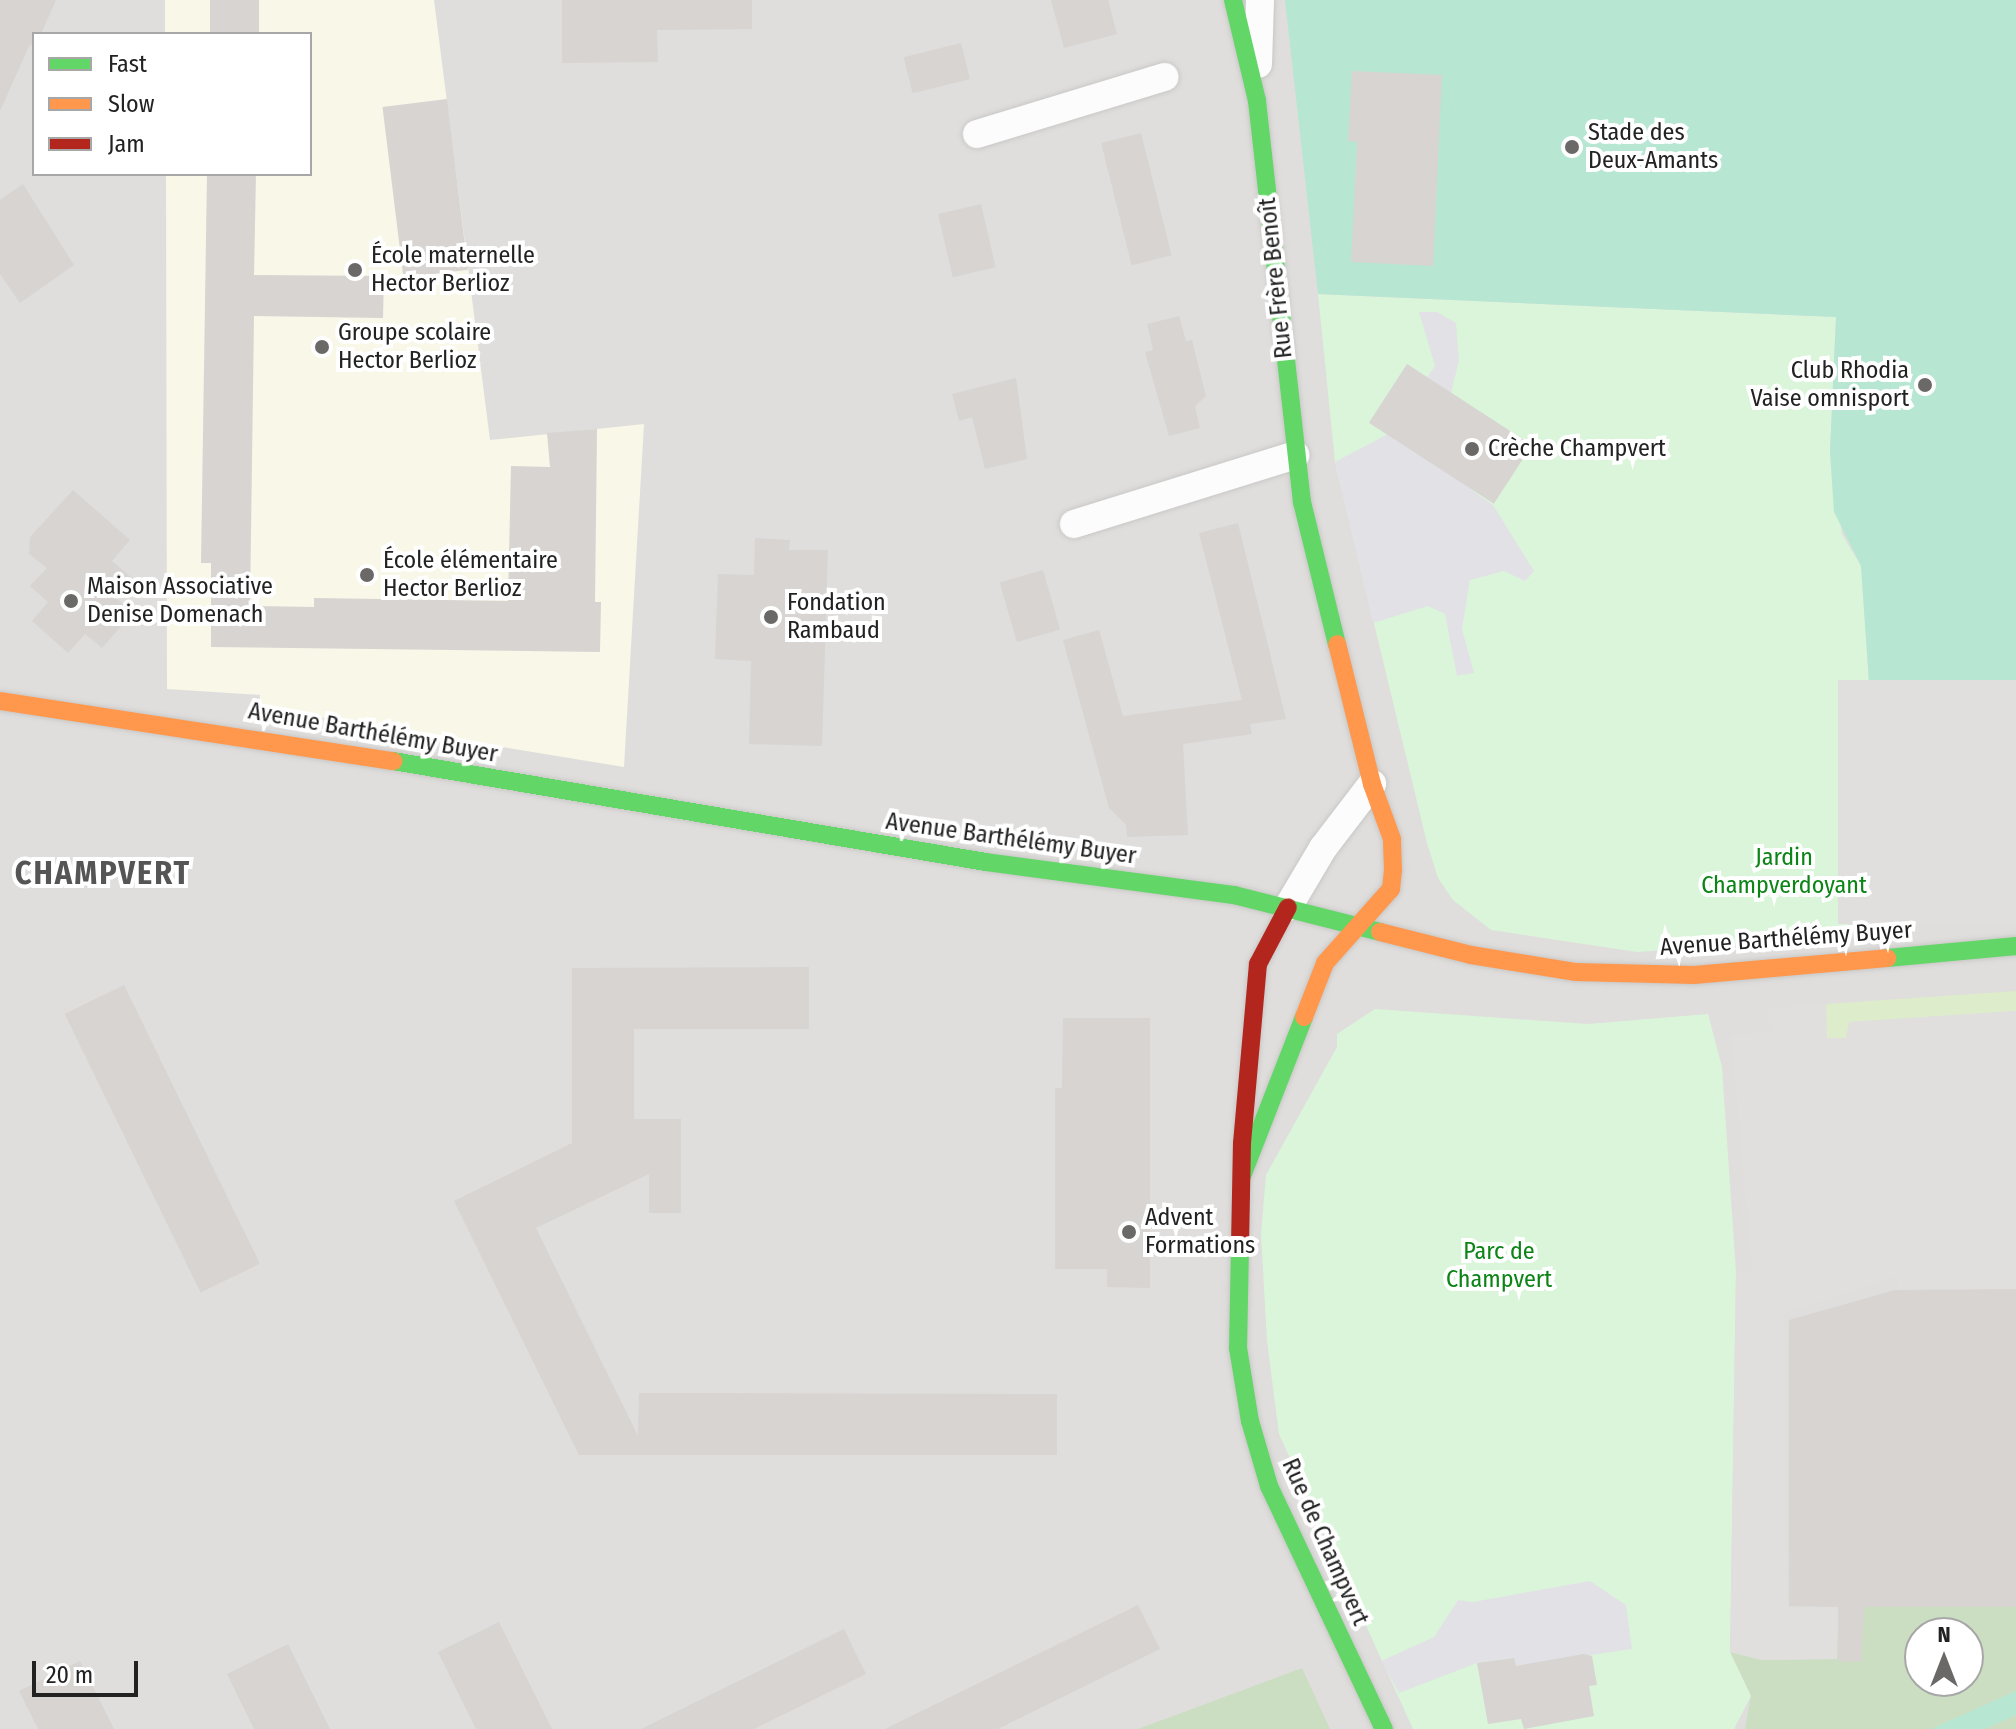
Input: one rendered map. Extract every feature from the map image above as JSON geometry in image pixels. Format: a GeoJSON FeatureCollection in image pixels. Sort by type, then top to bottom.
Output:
{"type":"FeatureCollection","features":[{"type":"Feature","properties":{"kind":"street","name":"Rue Frère Benoît"},"geometry":{"type":"LineString","coordinates":[[1233,0],[1257,101],[1302,502],[1372,784],[1392,839],[1391,889],[1357,926]]}},
{"type":"Feature","properties":{"kind":"street","name":"Rue Frère Benoît"},"geometry":{"type":"LineString","coordinates":[[1257,101],[1260,0]]}},
{"type":"Feature","properties":{"kind":"street"},"geometry":{"type":"LineString","coordinates":[[977,134],[1165,77]]}},
{"type":"Feature","properties":{"kind":"street"},"geometry":{"type":"LineString","coordinates":[[1074,524],[1295,455]]}},
{"type":"Feature","properties":{"kind":"street","name":"Avenue Barthélémy Buyer"},"geometry":{"type":"LineString","coordinates":[[0,701],[224,732],[945,856],[1195,889],[1288,907],[1471,955],[1575,972],[1694,975],[2016,946]]}},
{"type":"Feature","properties":{"kind":"street"},"geometry":{"type":"LineString","coordinates":[[1288,907],[1323,848],[1372,784]]}},
{"type":"Feature","properties":{"kind":"street","name":"Rue de Champvert"},"geometry":{"type":"LineString","coordinates":[[1288,907],[1263,946],[1258,964],[1242,1176],[1238,1348],[1250,1421],[1269,1486],[1384,1729]]}},
{"type":"Feature","properties":{"kind":"street","name":"Rue de Champvert"},"geometry":{"type":"LineString","coordinates":[[1242,1176],[1325,963],[1357,926]]}},
{"type":"Feature","properties":{"kind":"shaded area"},"geometry":{"type":"Polygon","coordinates":[[[0,0],[2016,0],[2016,1729],[0,1729],[0,0]]]}},
{"type":"Feature","properties":{"kind":"shaded area","name":"Groupe scolaire Hector Berlioz"},"geometry":{"type":"Polygon","coordinates":[[[165,0],[434,0],[490,440],[644,424],[624,767],[259,707],[260,695],[167,689],[166,176],[312,176],[312,32],[165,32],[165,0]]]}},
{"type":"Feature","properties":{"kind":"shaded area"},"geometry":{"type":"Polygon","coordinates":[[[1419,312],[1437,312],[1456,323],[1459,361],[1451,393],[1470,489],[1493,505],[1534,571],[1525,581],[1504,571],[1470,580],[1462,629],[1474,673],[1457,676],[1445,614],[1428,606],[1373,623],[1335,462],[1386,435],[1435,366],[1419,312]]]}},
{"type":"Feature","properties":{"kind":"shaded area"},"geometry":{"type":"Polygon","coordinates":[[[1838,680],[2016,680],[2016,924],[1838,924],[1838,680]]]}},
{"type":"Feature","properties":{"kind":"shaded area"},"geometry":{"type":"Polygon","coordinates":[[[1826,1004],[1827,1038],[1846,1038],[1849,1022],[2016,1011],[2016,1289],[1894,1321],[1899,1276],[1785,1313],[1787,1608],[1838,1607],[1837,1659],[1762,1660],[1730,1652],[1736,1272],[1752,1271],[1731,1035],[1772,1032],[1766,1009],[1826,1004]]]}},
{"type":"Feature","properties":{"kind":"shaded area"},"geometry":{"type":"Polygon","coordinates":[[[1590,1581],[1626,1605],[1632,1649],[1516,1666],[1513,1658],[1477,1663],[1399,1693],[1381,1661],[1434,1637],[1458,1600],[1473,1602],[1590,1581]]]}},
{"type":"Feature","properties":{"kind":"green space"},"geometry":{"type":"Polygon","coordinates":[[[1285,0],[2016,0],[2016,680],[1869,682],[1861,566],[1834,512],[1830,452],[1836,317],[1318,294],[1285,0]]]}},
{"type":"Feature","properties":{"kind":"green space","name":"Jardin Champverdoyant"},"geometry":{"type":"Polygon","coordinates":[[[1318,294],[1836,317],[1830,452],[1842,534],[1861,566],[1869,682],[1838,682],[1850,937],[1637,952],[1491,930],[1453,900],[1438,878],[1427,843],[1335,462],[1318,294]]]}},
{"type":"Feature","properties":{"kind":"green space"},"geometry":{"type":"Polygon","coordinates":[[[2016,991],[2016,1011],[1850,1022],[1846,1038],[1830,1038],[1826,1236],[1826,1004],[2016,991]]]}},
{"type":"Feature","properties":{"kind":"green space","name":"Parc de Champvert"},"geometry":{"type":"Polygon","coordinates":[[[1375,1009],[1588,1024],[1708,1014],[1722,1067],[1736,1272],[1730,1652],[1751,1696],[1734,1729],[1413,1729],[1279,1434],[1267,1341],[1261,1234],[1266,1175],[1337,1047],[1337,1034],[1375,1009]]]}},
{"type":"Feature","properties":{"kind":"green space"},"geometry":{"type":"Polygon","coordinates":[[[1864,1607],[2016,1607],[2016,1729],[1745,1729],[1751,1696],[1730,1652],[1762,1660],[1837,1659],[1838,1623],[1863,1623],[1864,1607]]]}},
{"type":"Feature","properties":{"kind":"green space"},"geometry":{"type":"Polygon","coordinates":[[[1302,1668],[1330,1729],[1138,1729],[1302,1668]]]}},
{"type":"Feature","properties":{"kind":"green space"},"geometry":{"type":"Polygon","coordinates":[[[2016,1691],[2016,1715],[1985,1729],[1931,1729],[2016,1691]]]}},
{"type":"Feature","properties":{"kind":"building"},"geometry":{"type":"Polygon","coordinates":[[[0,0],[56,0],[42,32],[32,32],[32,45],[0,111],[0,0]]]}},
{"type":"Feature","properties":{"kind":"building"},"geometry":{"type":"Polygon","coordinates":[[[210,0],[259,0],[259,32],[210,32],[210,0]]]}},
{"type":"Feature","properties":{"kind":"building"},"geometry":{"type":"Polygon","coordinates":[[[562,0],[752,0],[752,29],[657,30],[658,62],[562,63],[562,0]]]}},
{"type":"Feature","properties":{"kind":"building"},"geometry":{"type":"Polygon","coordinates":[[[1051,0],[1108,0],[1117,34],[1064,48],[1051,0]]]}},
{"type":"Feature","properties":{"kind":"building"},"geometry":{"type":"Polygon","coordinates":[[[961,43],[970,79],[913,93],[904,57],[961,43]]]}},
{"type":"Feature","properties":{"kind":"building"},"geometry":{"type":"Polygon","coordinates":[[[1352,71],[1442,75],[1433,266],[1351,262],[1357,142],[1348,141],[1352,71]]]}},
{"type":"Feature","properties":{"kind":"building"},"geometry":{"type":"Polygon","coordinates":[[[447,99],[468,270],[403,278],[382,107],[447,99]]]}},
{"type":"Feature","properties":{"kind":"building"},"geometry":{"type":"Polygon","coordinates":[[[1141,133],[1171,255],[1132,265],[1101,143],[1141,133]]]}},
{"type":"Feature","properties":{"kind":"building"},"geometry":{"type":"Polygon","coordinates":[[[207,176],[256,176],[254,275],[384,276],[383,318],[254,316],[250,606],[314,607],[314,598],[508,601],[511,466],[550,467],[547,433],[597,429],[595,602],[601,602],[600,652],[211,647],[211,563],[201,563],[207,176]]]}},
{"type":"Feature","properties":{"kind":"building"},"geometry":{"type":"Polygon","coordinates":[[[23,184],[74,265],[20,303],[0,274],[0,200],[23,184]]]}},
{"type":"Feature","properties":{"kind":"building"},"geometry":{"type":"Polygon","coordinates":[[[981,204],[996,267],[953,277],[938,214],[981,204]]]}},
{"type":"Feature","properties":{"kind":"building"},"geometry":{"type":"Polygon","coordinates":[[[1179,316],[1186,341],[1192,340],[1206,396],[1195,406],[1200,428],[1169,436],[1145,352],[1153,350],[1147,324],[1179,316]]]}},
{"type":"Feature","properties":{"kind":"building","name":"Crèche Champvert"},"geometry":{"type":"Polygon","coordinates":[[[1407,364],[1532,445],[1494,504],[1369,423],[1407,364]]]}},
{"type":"Feature","properties":{"kind":"building"},"geometry":{"type":"Polygon","coordinates":[[[1016,378],[1027,459],[985,469],[972,417],[959,421],[952,394],[1016,378]]]}},
{"type":"Feature","properties":{"kind":"building"},"geometry":{"type":"Polygon","coordinates":[[[73,490],[130,540],[112,561],[133,579],[116,598],[133,613],[102,648],[85,634],[68,653],[32,621],[48,602],[30,586],[47,568],[29,554],[30,537],[73,490]]]}},
{"type":"Feature","properties":{"kind":"building"},"geometry":{"type":"Polygon","coordinates":[[[1238,523],[1286,719],[1250,724],[1252,734],[1183,744],[1188,835],[1127,837],[1126,825],[1109,808],[1063,640],[1099,630],[1123,716],[1242,700],[1199,533],[1238,523]]]}},
{"type":"Feature","properties":{"kind":"building","name":"Fondation Rambaud"},"geometry":{"type":"Polygon","coordinates":[[[755,538],[790,540],[789,550],[828,550],[822,746],[749,744],[751,661],[715,659],[718,574],[754,575],[755,538]]]}},
{"type":"Feature","properties":{"kind":"building"},"geometry":{"type":"Polygon","coordinates":[[[1043,570],[1060,630],[1017,642],[1000,582],[1043,570]]]}},
{"type":"Feature","properties":{"kind":"building"},"geometry":{"type":"Polygon","coordinates":[[[809,967],[809,1029],[634,1029],[634,1119],[681,1119],[681,1213],[649,1213],[649,1174],[536,1228],[638,1436],[639,1393],[1057,1394],[1057,1455],[579,1455],[454,1201],[572,1143],[572,968],[809,967]]]}},
{"type":"Feature","properties":{"kind":"building"},"geometry":{"type":"Polygon","coordinates":[[[124,985],[260,1264],[201,1293],[65,1014],[124,985]]]}},
{"type":"Feature","properties":{"kind":"building"},"geometry":{"type":"Polygon","coordinates":[[[1063,1018],[1150,1018],[1150,1288],[1107,1287],[1107,1269],[1055,1269],[1055,1088],[1062,1088],[1063,1018]]]}},
{"type":"Feature","properties":{"kind":"building"},"geometry":{"type":"Polygon","coordinates":[[[2016,1289],[2016,1607],[1864,1607],[1861,1662],[1838,1661],[1838,1607],[1789,1606],[1789,1320],[1895,1290],[2016,1289]]]}},
{"type":"Feature","properties":{"kind":"building"},"geometry":{"type":"Polygon","coordinates":[[[1138,1605],[1160,1649],[998,1729],[885,1729],[1138,1605]]]}},
{"type":"Feature","properties":{"kind":"building"},"geometry":{"type":"Polygon","coordinates":[[[499,1622],[552,1729],[476,1729],[438,1652],[499,1622]]]}},
{"type":"Feature","properties":{"kind":"building"},"geometry":{"type":"Polygon","coordinates":[[[844,1629],[866,1674],[754,1729],[641,1729],[844,1629]]]}},
{"type":"Feature","properties":{"kind":"building"},"geometry":{"type":"Polygon","coordinates":[[[288,1644],[330,1729],[254,1729],[227,1674],[288,1644]]]}},
{"type":"Feature","properties":{"kind":"building"},"geometry":{"type":"Polygon","coordinates":[[[1584,1654],[1592,1656],[1597,1685],[1589,1686],[1594,1716],[1524,1729],[1521,1719],[1488,1724],[1477,1663],[1514,1658],[1516,1666],[1584,1654]]]}},
{"type":"Feature","properties":{"kind":"building"},"geometry":{"type":"Polygon","coordinates":[[[80,1661],[114,1729],[38,1729],[19,1691],[80,1661]]]}},
{"type":"Feature","properties":{"kind":"traffic: fast"},"geometry":{"type":"LineString","coordinates":[[1233,0],[1257,101],[1302,502],[1337,644]]}},
{"type":"Feature","properties":{"kind":"traffic: fast"},"geometry":{"type":"LineString","coordinates":[[393,761],[986,862],[1234,895],[1380,932]]}},
{"type":"Feature","properties":{"kind":"traffic: fast"},"geometry":{"type":"LineString","coordinates":[[1887,958],[2016,946]]}},
{"type":"Feature","properties":{"kind":"traffic: fast"},"geometry":{"type":"LineString","coordinates":[[1242,1176],[1304,1017]]}},
{"type":"Feature","properties":{"kind":"traffic: fast"},"geometry":{"type":"LineString","coordinates":[[1240,1246],[1238,1348],[1250,1421],[1269,1486],[1384,1729]]}},
{"type":"Feature","properties":{"kind":"traffic: slow"},"geometry":{"type":"LineString","coordinates":[[1304,1017],[1325,963],[1391,889],[1393,870],[1392,839],[1372,784],[1337,644]]}},
{"type":"Feature","properties":{"kind":"traffic: slow"},"geometry":{"type":"LineString","coordinates":[[0,701],[393,761]]}},
{"type":"Feature","properties":{"kind":"traffic: slow"},"geometry":{"type":"LineString","coordinates":[[1380,932],[1471,955],[1575,972],[1694,975],[1887,958]]}},
{"type":"Feature","properties":{"kind":"traffic: jam"},"geometry":{"type":"LineString","coordinates":[[1240,1246],[1242,1143],[1258,964],[1288,907]]}},
{"type":"Feature","properties":{"kind":"place","name":"Stade des Deux-Amants"},"geometry":{"type":"Point","coordinates":[1572,147]}},
{"type":"Feature","properties":{"kind":"place","name":"École maternelle Hector Berlioz"},"geometry":{"type":"Point","coordinates":[355,270]}},
{"type":"Feature","properties":{"kind":"place","name":"Groupe scolaire Hector Berlioz"},"geometry":{"type":"Point","coordinates":[322,347]}},
{"type":"Feature","properties":{"kind":"place","name":"Club Rhodia Vaise omnisport"},"geometry":{"type":"Point","coordinates":[1925,385]}},
{"type":"Feature","properties":{"kind":"place","name":"Crèche Champvert"},"geometry":{"type":"Point","coordinates":[1472,449]}},
{"type":"Feature","properties":{"kind":"place","name":"École élémentaire Hector Berlioz"},"geometry":{"type":"Point","coordinates":[367,575]}},
{"type":"Feature","properties":{"kind":"place","name":"Maison Associative Denise Domenach"},"geometry":{"type":"Point","coordinates":[71,601]}},
{"type":"Feature","properties":{"kind":"place","name":"Fondation Rambaud"},"geometry":{"type":"Point","coordinates":[771,617]}},
{"type":"Feature","properties":{"kind":"place","name":"Advent Formations"},"geometry":{"type":"Point","coordinates":[1129,1232]}},
{"type":"Feature","properties":{"kind":"district","name":"CHAMPVERT"},"geometry":{"type":"Point","coordinates":[103,873]}}]}
